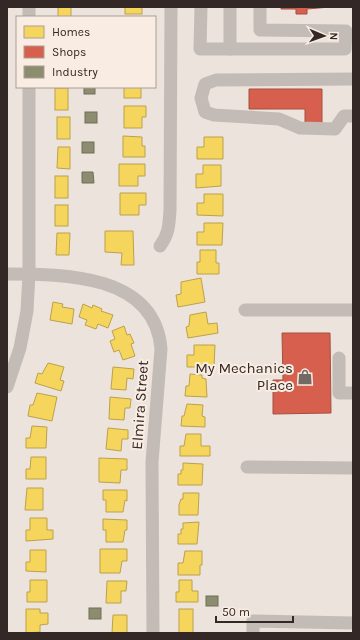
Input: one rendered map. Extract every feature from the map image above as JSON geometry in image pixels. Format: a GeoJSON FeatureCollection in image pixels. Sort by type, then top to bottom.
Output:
{"type":"FeatureCollection","features":[{"type":"Feature","properties":{"kind":"street"},"geometry":{"type":"LineString","coordinates":[[160,246],[169,231],[170,210],[171,7]]}},
{"type":"Feature","properties":{"kind":"street"},"geometry":{"type":"LineString","coordinates":[[201,7],[200,49],[345,48],[349,31],[260,30],[260,7]]}},
{"type":"Feature","properties":{"kind":"street"},"geometry":{"type":"LineString","coordinates":[[230,7],[230,49]]}},
{"type":"Feature","properties":{"kind":"street"},"geometry":{"type":"LineString","coordinates":[[353,79],[216,80],[205,84],[201,98],[205,112],[209,114],[279,119],[300,128],[335,129],[344,116],[353,116]]}},
{"type":"Feature","properties":{"kind":"street"},"geometry":{"type":"LineString","coordinates":[[7,387],[25,330],[29,274],[29,88]]}},
{"type":"Feature","properties":{"kind":"street","name":"Elmira Street"},"geometry":{"type":"LineString","coordinates":[[7,274],[79,277],[125,292],[139,301],[155,322],[160,335],[161,349],[152,462],[153,633]]}},
{"type":"Feature","properties":{"kind":"street"},"geometry":{"type":"LineString","coordinates":[[246,310],[353,310]]}},
{"type":"Feature","properties":{"kind":"street"},"geometry":{"type":"LineString","coordinates":[[339,358],[339,393],[353,393]]}},
{"type":"Feature","properties":{"kind":"street"},"geometry":{"type":"LineString","coordinates":[[246,467],[353,468]]}},
{"type":"Feature","properties":{"kind":"street"},"geometry":{"type":"LineString","coordinates":[[252,633],[252,620],[353,623]]}},
{"type":"Feature","properties":{"kind":"building: Homes"},"geometry":{"type":"Polygon","coordinates":[[[58,7],[71,7],[71,16],[58,16],[58,7]]]}},
{"type":"Feature","properties":{"kind":"building: Homes"},"geometry":{"type":"Polygon","coordinates":[[[125,7],[142,7],[142,14],[125,14],[125,7]]]}},
{"type":"Feature","properties":{"kind":"building: Homes"},"geometry":{"type":"Polygon","coordinates":[[[55,88],[68,88],[68,110],[55,110],[55,88]]]}},
{"type":"Feature","properties":{"kind":"building: Homes"},"geometry":{"type":"Polygon","coordinates":[[[124,88],[141,88],[141,98],[124,98],[124,88]]]}},
{"type":"Feature","properties":{"kind":"building: Homes"},"geometry":{"type":"Polygon","coordinates":[[[124,106],[146,106],[146,117],[142,117],[142,128],[124,128],[124,106]]]}},
{"type":"Feature","properties":{"kind":"building: Homes"},"geometry":{"type":"Polygon","coordinates":[[[57,117],[70,117],[70,139],[57,139],[57,117]]]}},
{"type":"Feature","properties":{"kind":"building: Homes"},"geometry":{"type":"Polygon","coordinates":[[[123,136],[142,137],[142,146],[145,146],[145,157],[123,157],[123,136]]]}},
{"type":"Feature","properties":{"kind":"building: Homes"},"geometry":{"type":"Polygon","coordinates":[[[204,137],[223,137],[223,159],[197,159],[197,147],[204,147],[204,137]]]}},
{"type":"Feature","properties":{"kind":"building: Homes"},"geometry":{"type":"Polygon","coordinates":[[[58,147],[70,147],[70,169],[57,168],[58,147]]]}},
{"type":"Feature","properties":{"kind":"building: Homes"},"geometry":{"type":"Polygon","coordinates":[[[119,164],[145,164],[145,176],[138,176],[138,186],[119,186],[119,164]]]}},
{"type":"Feature","properties":{"kind":"building: Homes"},"geometry":{"type":"Polygon","coordinates":[[[203,165],[221,165],[221,186],[196,188],[196,174],[203,174],[203,165]]]}},
{"type":"Feature","properties":{"kind":"building: Homes"},"geometry":{"type":"Polygon","coordinates":[[[55,176],[68,176],[68,198],[55,198],[55,176]]]}},
{"type":"Feature","properties":{"kind":"building: Homes"},"geometry":{"type":"Polygon","coordinates":[[[120,193],[146,193],[146,205],[139,205],[139,215],[120,215],[120,193]]]}},
{"type":"Feature","properties":{"kind":"building: Homes"},"geometry":{"type":"Polygon","coordinates":[[[204,194],[223,194],[223,216],[197,215],[197,203],[204,203],[204,194]]]}},
{"type":"Feature","properties":{"kind":"building: Homes"},"geometry":{"type":"Polygon","coordinates":[[[55,205],[68,205],[68,226],[55,226],[55,205]]]}},
{"type":"Feature","properties":{"kind":"building: Homes"},"geometry":{"type":"Polygon","coordinates":[[[204,223],[223,223],[222,245],[197,245],[197,232],[204,232],[204,223]]]}},
{"type":"Feature","properties":{"kind":"building: Homes"},"geometry":{"type":"Polygon","coordinates":[[[105,231],[133,231],[134,265],[121,265],[122,253],[105,252],[105,231]]]}},
{"type":"Feature","properties":{"kind":"building: Homes"},"geometry":{"type":"Polygon","coordinates":[[[57,233],[70,233],[69,255],[56,255],[57,233]]]}},
{"type":"Feature","properties":{"kind":"building: Homes"},"geometry":{"type":"Polygon","coordinates":[[[200,250],[216,250],[216,263],[219,263],[219,274],[197,274],[197,262],[200,262],[200,250]]]}},
{"type":"Feature","properties":{"kind":"building: Homes"},"geometry":{"type":"Polygon","coordinates":[[[201,278],[205,302],[178,307],[176,295],[181,294],[181,282],[201,278]]]}},
{"type":"Feature","properties":{"kind":"building: Homes"},"geometry":{"type":"Polygon","coordinates":[[[53,302],[63,304],[62,307],[74,309],[72,324],[50,320],[53,302]]]}},
{"type":"Feature","properties":{"kind":"building: Homes"},"geometry":{"type":"Polygon","coordinates":[[[83,304],[92,308],[93,305],[102,309],[101,311],[113,315],[108,328],[98,324],[96,329],[85,325],[87,320],[79,317],[83,304]]]}},
{"type":"Feature","properties":{"kind":"building: Homes"},"geometry":{"type":"Polygon","coordinates":[[[206,312],[208,324],[217,323],[218,333],[188,338],[186,327],[189,326],[190,315],[206,312]]]}},
{"type":"Feature","properties":{"kind":"building: Homes"},"geometry":{"type":"Polygon","coordinates":[[[124,326],[127,335],[130,334],[134,343],[131,344],[135,356],[123,360],[119,350],[114,352],[110,341],[115,339],[112,331],[124,326]]]}},
{"type":"Feature","properties":{"kind":"building: Homes"},"geometry":{"type":"Polygon","coordinates":[[[194,345],[215,345],[214,367],[187,367],[187,355],[194,355],[194,345]]]}},
{"type":"Feature","properties":{"kind":"building: Homes"},"geometry":{"type":"Polygon","coordinates":[[[48,363],[64,367],[60,380],[64,381],[61,391],[35,383],[38,373],[42,374],[48,363]]]}},
{"type":"Feature","properties":{"kind":"building: Homes"},"geometry":{"type":"Polygon","coordinates":[[[113,367],[134,369],[133,379],[127,378],[126,390],[111,389],[113,367]]]}},
{"type":"Feature","properties":{"kind":"building: Homes"},"geometry":{"type":"Polygon","coordinates":[[[190,374],[202,375],[202,378],[206,379],[207,397],[185,396],[186,386],[189,386],[190,374]]]}},
{"type":"Feature","properties":{"kind":"building: Homes"},"geometry":{"type":"Polygon","coordinates":[[[37,393],[57,397],[52,421],[28,416],[30,405],[33,405],[37,393]]]}},
{"type":"Feature","properties":{"kind":"building: Homes"},"geometry":{"type":"Polygon","coordinates":[[[110,397],[131,399],[130,408],[125,408],[124,420],[109,419],[110,397]]]}},
{"type":"Feature","properties":{"kind":"building: Homes"},"geometry":{"type":"Polygon","coordinates":[[[187,404],[203,405],[202,416],[205,417],[205,427],[181,426],[182,416],[184,416],[187,404]]]}},
{"type":"Feature","properties":{"kind":"building: Homes"},"geometry":{"type":"Polygon","coordinates":[[[32,426],[47,427],[46,448],[26,448],[26,438],[30,438],[32,426]]]}},
{"type":"Feature","properties":{"kind":"building: Homes"},"geometry":{"type":"Polygon","coordinates":[[[108,428],[128,430],[128,439],[122,439],[121,451],[106,449],[108,428]]]}},
{"type":"Feature","properties":{"kind":"building: Homes"},"geometry":{"type":"Polygon","coordinates":[[[186,434],[201,434],[201,446],[210,446],[210,456],[180,456],[180,446],[184,446],[186,434]]]}},
{"type":"Feature","properties":{"kind":"building: Homes"},"geometry":{"type":"Polygon","coordinates":[[[31,457],[46,457],[46,479],[26,479],[26,469],[30,469],[31,457]]]}},
{"type":"Feature","properties":{"kind":"building: Homes"},"geometry":{"type":"Polygon","coordinates":[[[99,458],[127,459],[127,470],[121,470],[120,483],[99,482],[99,458]]]}},
{"type":"Feature","properties":{"kind":"building: Homes"},"geometry":{"type":"Polygon","coordinates":[[[183,463],[203,464],[202,485],[178,485],[178,474],[181,474],[181,470],[183,470],[183,463]]]}},
{"type":"Feature","properties":{"kind":"building: Homes"},"geometry":{"type":"Polygon","coordinates":[[[27,488],[43,488],[43,510],[25,510],[27,488]]]}},
{"type":"Feature","properties":{"kind":"building: Homes"},"geometry":{"type":"Polygon","coordinates":[[[103,490],[127,490],[127,501],[125,500],[123,512],[106,512],[106,500],[103,500],[103,490]]]}},
{"type":"Feature","properties":{"kind":"building: Homes"},"geometry":{"type":"Polygon","coordinates":[[[183,493],[199,493],[198,515],[179,515],[179,505],[181,499],[183,499],[183,493]]]}},
{"type":"Feature","properties":{"kind":"building: Homes"},"geometry":{"type":"Polygon","coordinates":[[[30,518],[47,518],[47,530],[53,530],[53,539],[26,541],[26,530],[30,530],[30,518]]]}},
{"type":"Feature","properties":{"kind":"building: Homes"},"geometry":{"type":"Polygon","coordinates":[[[103,519],[127,520],[127,530],[125,530],[123,542],[106,542],[106,530],[103,530],[103,519]]]}},
{"type":"Feature","properties":{"kind":"building: Homes"},"geometry":{"type":"Polygon","coordinates":[[[199,522],[197,544],[178,544],[178,534],[181,534],[183,523],[199,522]]]}},
{"type":"Feature","properties":{"kind":"building: Homes"},"geometry":{"type":"Polygon","coordinates":[[[100,549],[127,549],[127,561],[122,561],[120,573],[100,573],[100,549]]]}},
{"type":"Feature","properties":{"kind":"building: Homes"},"geometry":{"type":"Polygon","coordinates":[[[30,550],[46,550],[46,572],[26,571],[26,562],[30,562],[30,550]]]}},
{"type":"Feature","properties":{"kind":"building: Homes"},"geometry":{"type":"Polygon","coordinates":[[[185,551],[202,551],[200,575],[178,575],[178,563],[183,563],[185,551]]]}},
{"type":"Feature","properties":{"kind":"building: Homes"},"geometry":{"type":"Polygon","coordinates":[[[30,580],[47,580],[47,602],[27,602],[27,592],[30,592],[30,580]]]}},
{"type":"Feature","properties":{"kind":"building: Homes"},"geometry":{"type":"Polygon","coordinates":[[[179,580],[192,580],[192,591],[198,591],[198,602],[176,602],[176,592],[179,592],[179,580]]]}},
{"type":"Feature","properties":{"kind":"building: Homes"},"geometry":{"type":"Polygon","coordinates":[[[107,581],[127,581],[126,591],[121,591],[121,603],[106,603],[107,581]]]}},
{"type":"Feature","properties":{"kind":"building: Homes"},"geometry":{"type":"Polygon","coordinates":[[[26,609],[40,609],[40,613],[48,613],[48,624],[40,625],[40,632],[26,633],[26,609]]]}},
{"type":"Feature","properties":{"kind":"building: Homes"},"geometry":{"type":"Polygon","coordinates":[[[179,609],[193,609],[193,633],[179,633],[179,609]]]}},
{"type":"Feature","properties":{"kind":"building: Homes"},"geometry":{"type":"Polygon","coordinates":[[[113,615],[127,615],[127,633],[112,633],[113,615]]]}},
{"type":"Feature","properties":{"kind":"building: Shops"},"geometry":{"type":"Polygon","coordinates":[[[281,7],[330,7],[307,9],[307,14],[296,14],[296,9],[281,9],[281,7]]]}},
{"type":"Feature","properties":{"kind":"building: Shops"},"geometry":{"type":"Polygon","coordinates":[[[249,89],[322,89],[322,126],[305,126],[305,109],[249,109],[249,89]]]}},
{"type":"Feature","properties":{"kind":"building: Shops"},"geometry":{"type":"Polygon","coordinates":[[[282,333],[330,333],[331,413],[273,414],[273,380],[283,380],[282,333]]]}},
{"type":"Feature","properties":{"kind":"building: Industry"},"geometry":{"type":"Polygon","coordinates":[[[84,88],[95,88],[95,94],[84,94],[84,88]]]}},
{"type":"Feature","properties":{"kind":"building: Industry"},"geometry":{"type":"Polygon","coordinates":[[[85,112],[97,112],[97,123],[85,123],[85,112]]]}},
{"type":"Feature","properties":{"kind":"building: Industry"},"geometry":{"type":"Polygon","coordinates":[[[82,142],[94,142],[94,153],[82,153],[82,142]]]}},
{"type":"Feature","properties":{"kind":"building: Industry"},"geometry":{"type":"Polygon","coordinates":[[[82,172],[93,172],[94,183],[82,183],[82,172]]]}},
{"type":"Feature","properties":{"kind":"building: Industry"},"geometry":{"type":"Polygon","coordinates":[[[206,596],[218,596],[218,606],[206,606],[206,596]]]}},
{"type":"Feature","properties":{"kind":"building: Industry"},"geometry":{"type":"Polygon","coordinates":[[[89,608],[101,608],[101,619],[89,619],[89,608]]]}},
{"type":"Feature","properties":{"kind":"place","name":"My Mechanics Place"},"geometry":{"type":"Point","coordinates":[305,377]}}]}
